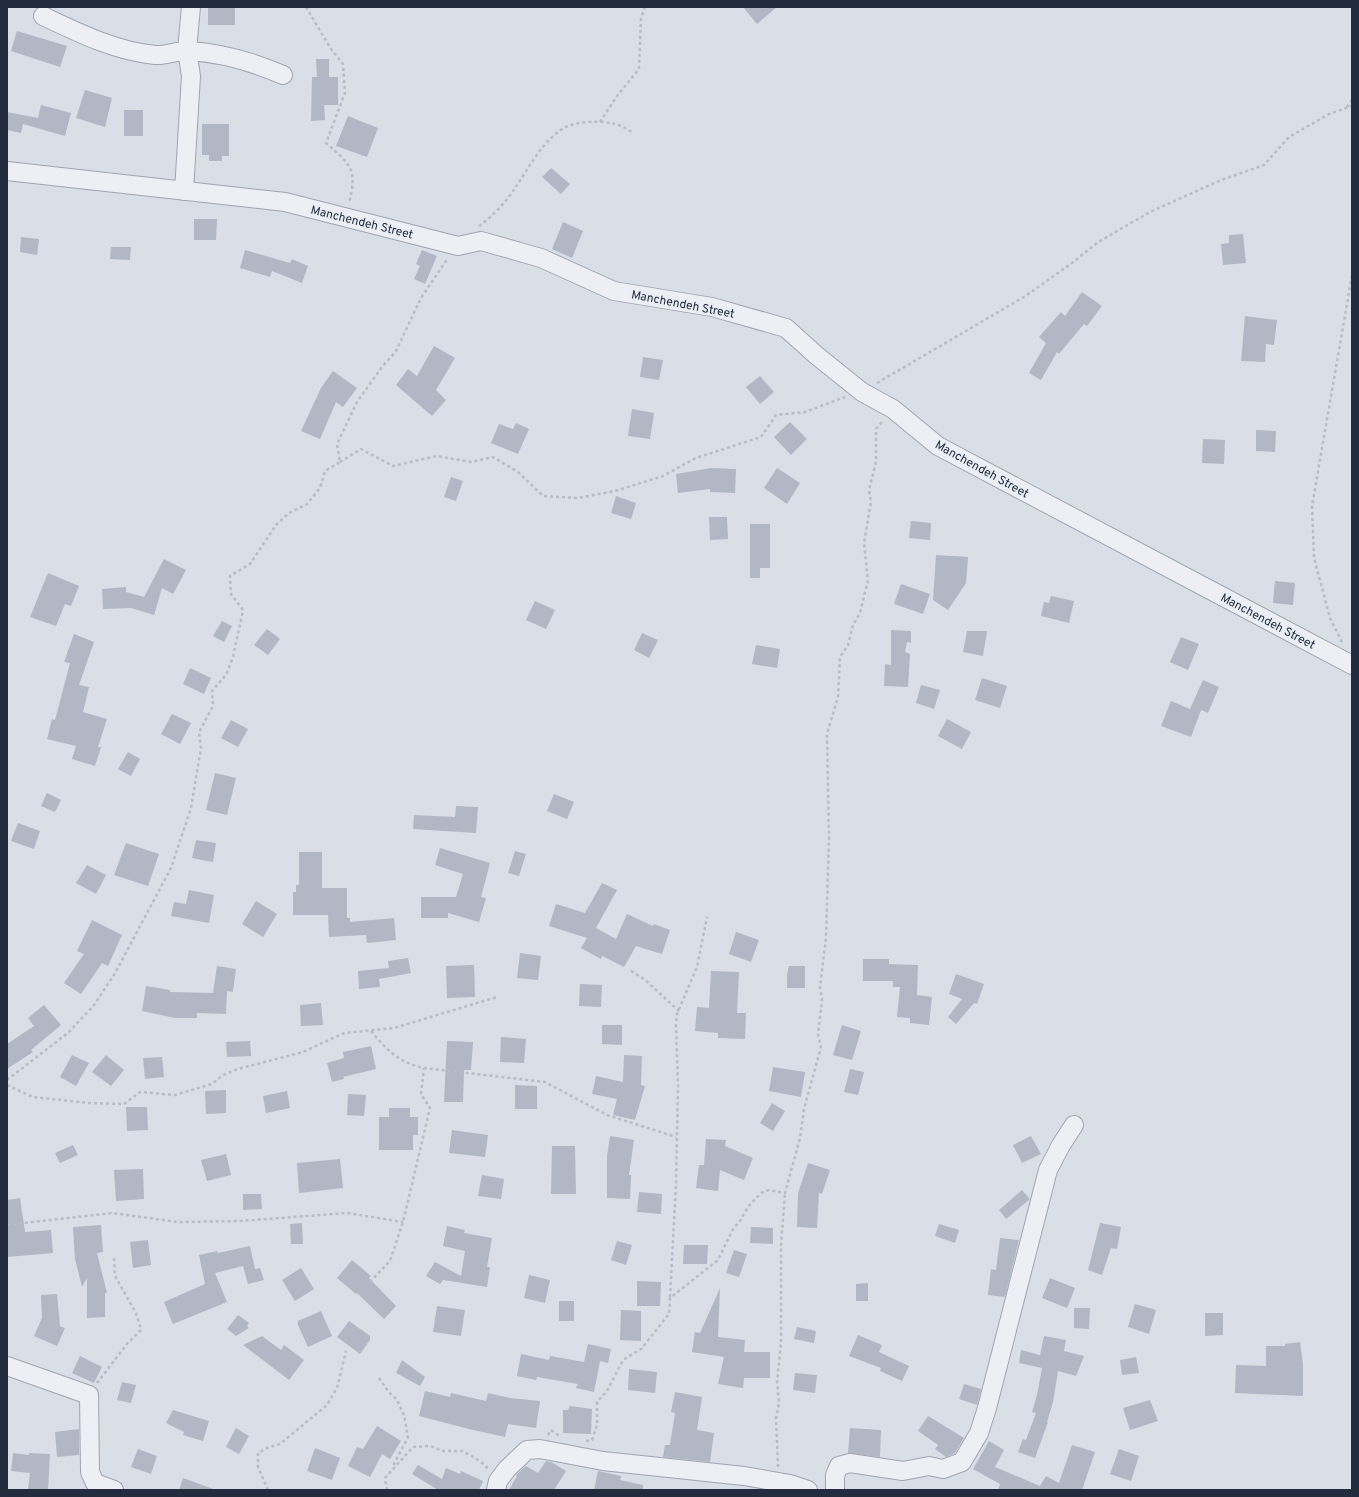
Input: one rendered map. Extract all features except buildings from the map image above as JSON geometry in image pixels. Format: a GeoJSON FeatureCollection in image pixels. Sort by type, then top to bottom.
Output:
{"type":"FeatureCollection","features":[{"type":"Feature","properties":{"kind":"street"},"geometry":{"type":"LineString","coordinates":[[184,191],[190,76],[187,50],[190,7]]}},
{"type":"Feature","properties":{"kind":"street"},"geometry":{"type":"LineString","coordinates":[[42,16],[98,41],[121,48],[156,55],[187,50],[238,58],[283,75]]}},
{"type":"Feature","properties":{"kind":"street","name":"Manchendeh Street"},"geometry":{"type":"LineString","coordinates":[[7,171],[285,202],[458,246],[480,241],[541,258],[614,291],[712,308],[786,328],[816,355],[862,392],[893,410],[938,446],[1352,665]]}},
{"type":"Feature","properties":{"kind":"street"},"geometry":{"type":"LineString","coordinates":[[834,1490],[835,1475],[839,1466],[850,1464],[903,1471],[929,1466],[943,1469],[962,1462],[979,1433],[987,1408],[1048,1170],[1061,1145],[1074,1125]]}},
{"type":"Feature","properties":{"kind":"street"},"geometry":{"type":"LineString","coordinates":[[7,1366],[89,1395],[90,1472],[95,1483],[114,1490]]}},
{"type":"Feature","properties":{"kind":"street"},"geometry":{"type":"LineString","coordinates":[[496,1486],[507,1469],[527,1450],[540,1449],[603,1461],[737,1476],[790,1484],[808,1490]]}},
{"type":"Feature","properties":{"kind":"path"},"geometry":{"type":"LineString","coordinates":[[306,7],[331,48],[343,64],[345,93],[326,142],[349,164],[354,186],[346,217]]}},
{"type":"Feature","properties":{"kind":"path"},"geometry":{"type":"LineString","coordinates":[[600,122],[617,96],[639,69],[641,18],[645,7]]}},
{"type":"Feature","properties":{"kind":"path"},"geometry":{"type":"LineString","coordinates":[[1346,108],[1352,100]]}},
{"type":"Feature","properties":{"kind":"path"},"geometry":{"type":"LineString","coordinates":[[7,1080],[69,1032],[94,1005],[114,975],[171,868],[192,808],[201,748],[199,732],[213,706],[212,691],[226,675],[233,657],[243,610],[231,594],[230,576],[250,564],[276,525],[289,513],[307,504],[320,488],[325,471],[361,449],[393,466],[437,456],[471,462],[492,457],[518,472],[543,496],[578,498],[615,491],[663,476],[696,458],[761,437],[776,415],[805,412],[862,392],[1024,297],[1116,231],[1150,212],[1221,180],[1264,165],[1289,137],[1330,114],[1352,106]]}},
{"type":"Feature","properties":{"kind":"path"},"geometry":{"type":"LineString","coordinates":[[340,462],[338,444],[357,402],[382,367],[396,351],[422,298],[443,264],[469,234],[484,223],[515,189],[536,157],[563,129],[580,122],[615,124],[632,132]]}},
{"type":"Feature","properties":{"kind":"path"},"geometry":{"type":"LineString","coordinates":[[1343,644],[1330,618],[1314,558],[1312,506],[1352,275]]}},
{"type":"Feature","properties":{"kind":"path"},"geometry":{"type":"LineString","coordinates":[[790,1484],[778,1466],[779,1447],[776,1418],[779,1403],[777,1382],[781,1342],[781,1245],[785,1193],[800,1138],[804,1109],[821,1047],[818,1034],[822,1000],[820,987],[826,938],[829,831],[827,734],[838,697],[840,657],[848,645],[853,625],[860,613],[868,580],[864,543],[871,502],[869,490],[876,462],[876,429],[893,410]]}},
{"type":"Feature","properties":{"kind":"path"},"geometry":{"type":"LineString","coordinates":[[585,1441],[592,1440],[597,1425],[597,1402],[607,1391],[623,1360],[641,1349],[669,1314],[676,1184],[678,1087],[676,1024],[678,1011],[697,967],[707,917]]}},
{"type":"Feature","properties":{"kind":"path"},"geometry":{"type":"LineString","coordinates":[[631,971],[644,979],[678,1011]]}},
{"type":"Feature","properties":{"kind":"path"},"geometry":{"type":"LineString","coordinates":[[7,1085],[33,1097],[88,1103],[124,1104],[140,1092],[175,1095],[212,1084],[223,1075],[238,1069],[303,1052],[344,1033],[394,1028],[497,997]]}},
{"type":"Feature","properties":{"kind":"path"},"geometry":{"type":"LineString","coordinates":[[371,1031],[388,1052],[408,1064],[424,1068],[544,1082],[606,1115],[676,1137]]}},
{"type":"Feature","properties":{"kind":"path"},"geometry":{"type":"LineString","coordinates":[[370,1282],[390,1261],[403,1222],[430,1108],[421,1094],[424,1068]]}},
{"type":"Feature","properties":{"kind":"path"},"geometry":{"type":"LineString","coordinates":[[670,1298],[718,1260],[732,1229],[740,1221],[748,1206],[761,1193],[769,1190],[785,1193]]}},
{"type":"Feature","properties":{"kind":"path"},"geometry":{"type":"LineString","coordinates":[[7,1225],[112,1213],[178,1222],[240,1221],[347,1213],[403,1222]]}},
{"type":"Feature","properties":{"kind":"path"},"geometry":{"type":"LineString","coordinates":[[89,1395],[95,1390],[99,1380],[127,1344],[141,1330],[136,1313],[115,1276],[114,1258]]}},
{"type":"Feature","properties":{"kind":"path"},"geometry":{"type":"LineString","coordinates":[[268,1490],[258,1467],[258,1453],[267,1448],[280,1444],[328,1405],[336,1388],[346,1351]]}},
{"type":"Feature","properties":{"kind":"path"},"geometry":{"type":"LineString","coordinates":[[379,1378],[388,1391],[397,1400],[404,1415],[408,1437],[392,1468],[385,1478],[387,1490]]}},
{"type":"Feature","properties":{"kind":"path"},"geometry":{"type":"LineString","coordinates":[[540,1449],[551,1430],[564,1439]]}},
{"type":"Feature","properties":{"kind":"path"},"geometry":{"type":"LineString","coordinates":[[392,1468],[413,1448],[430,1446],[443,1451],[462,1451],[485,1465],[496,1486]]}}]}
